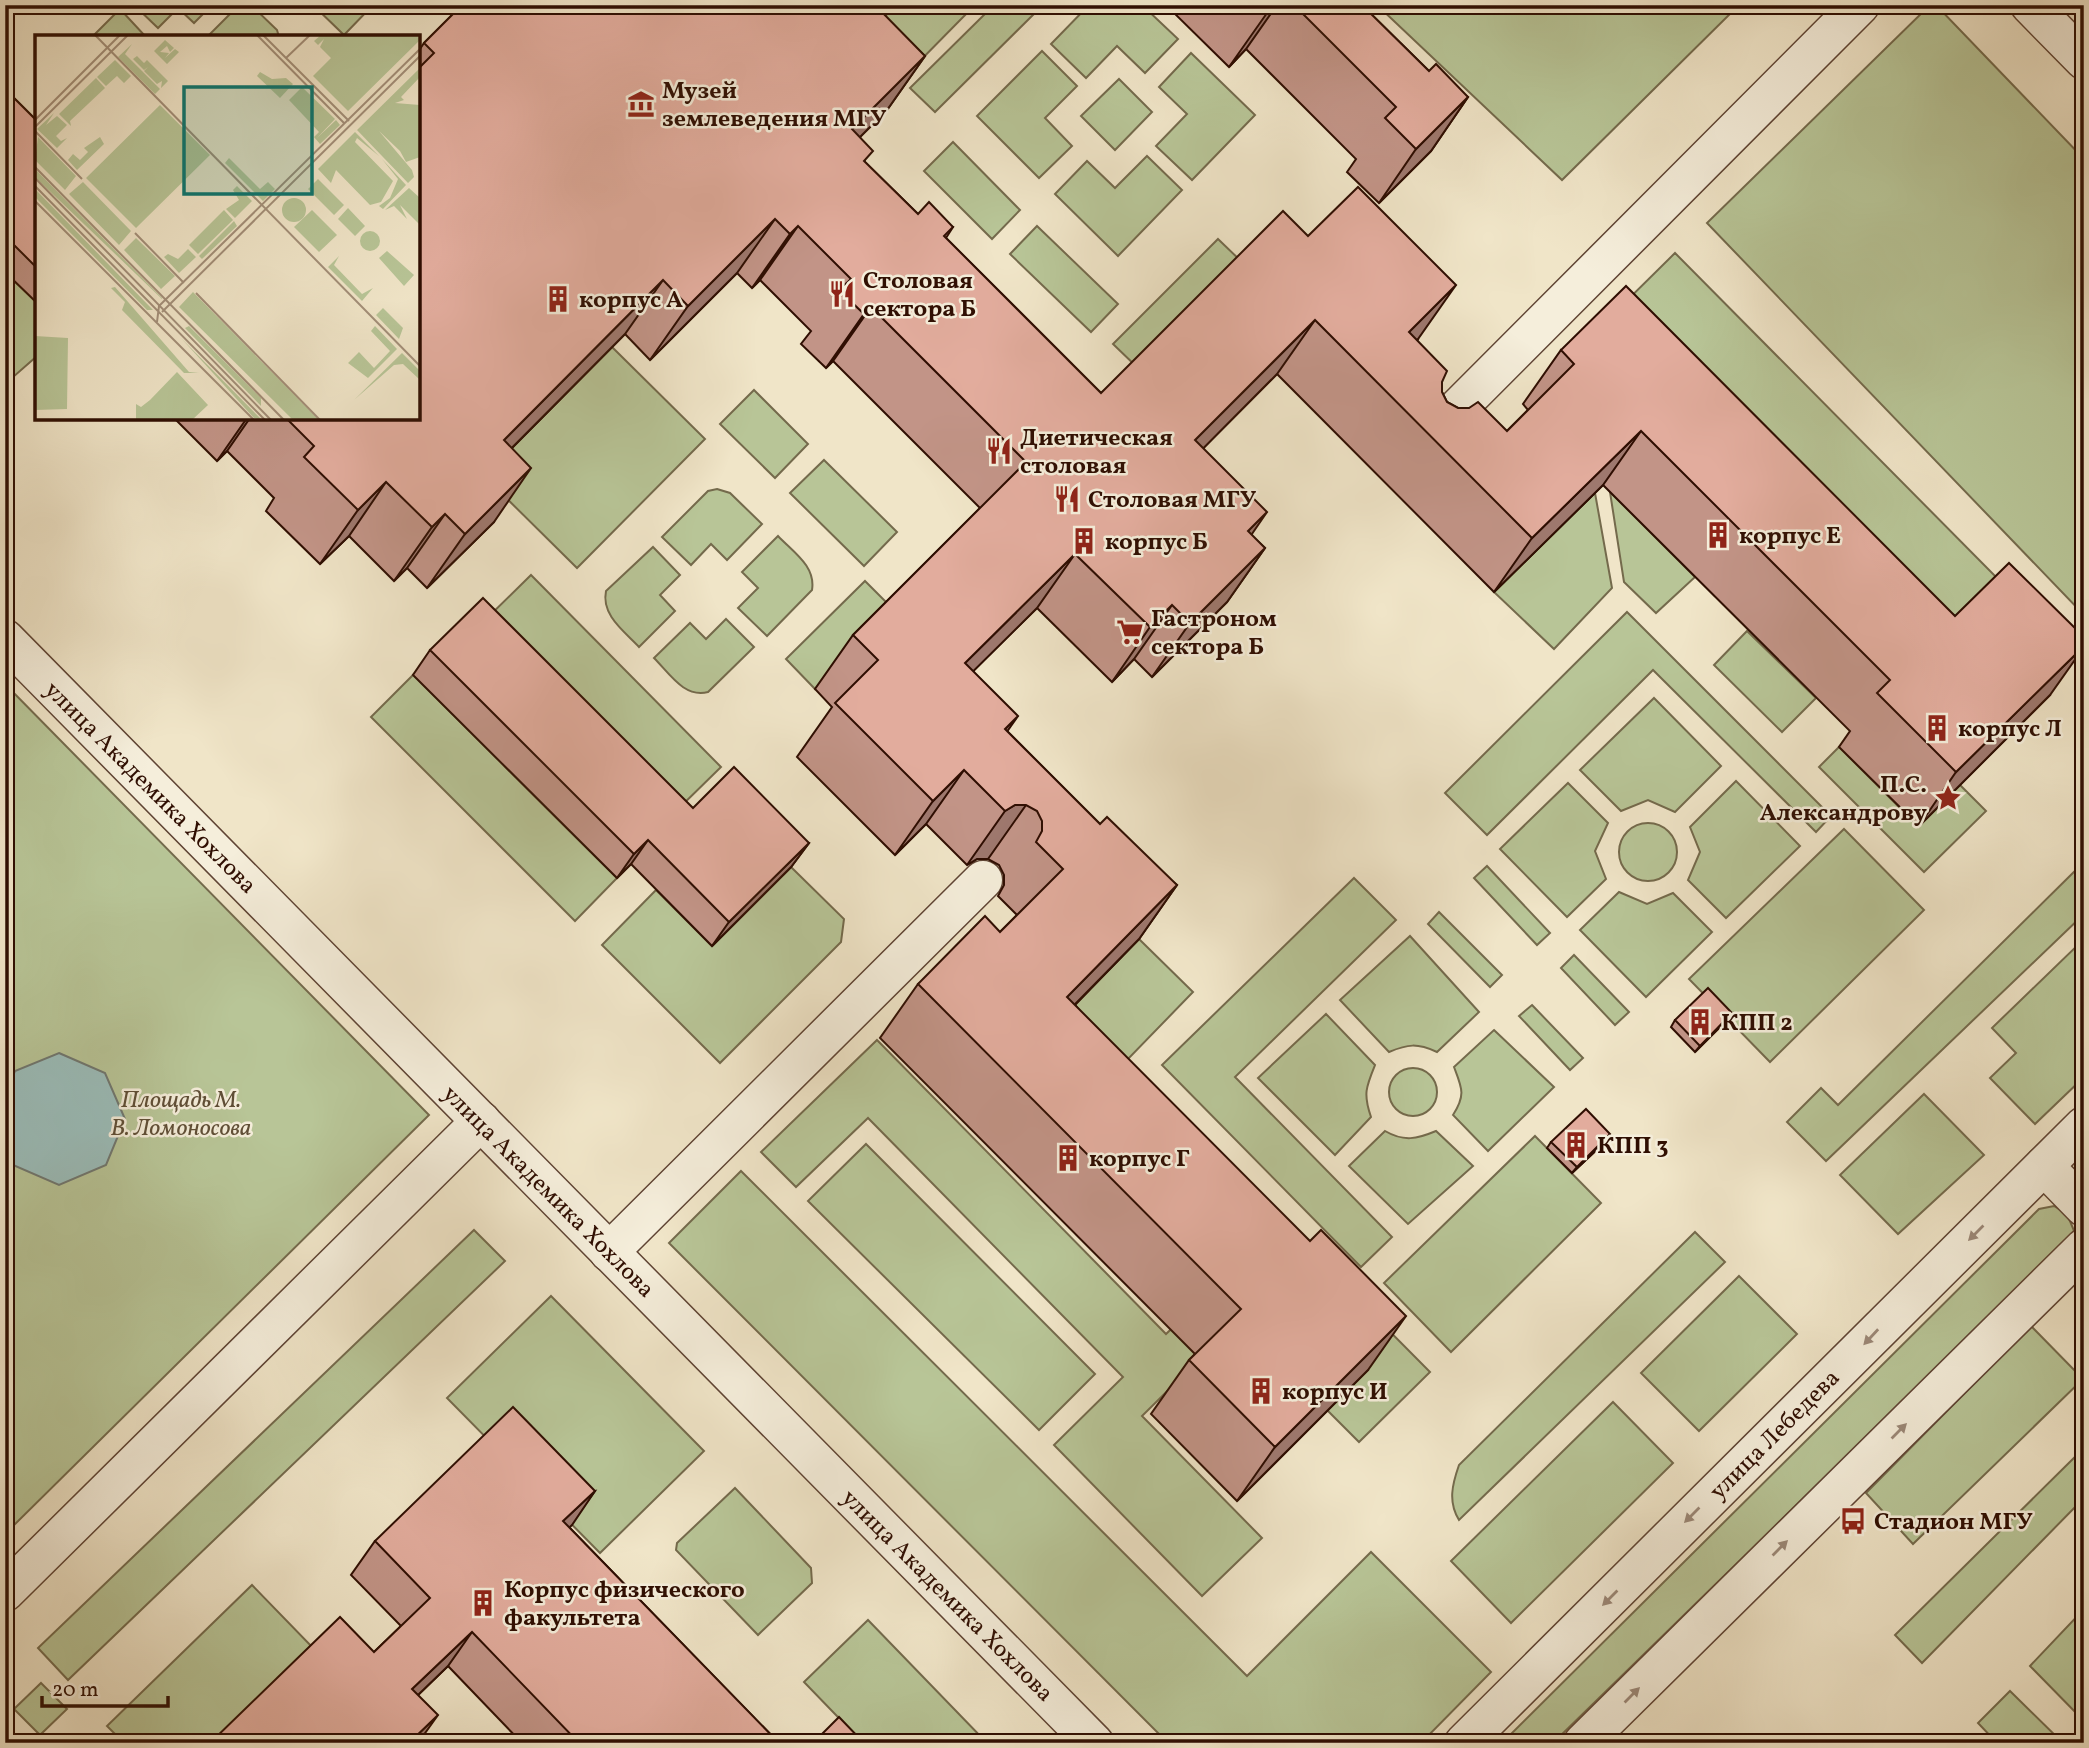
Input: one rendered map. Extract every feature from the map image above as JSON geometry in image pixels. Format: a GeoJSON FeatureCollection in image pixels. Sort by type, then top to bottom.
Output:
{"type":"FeatureCollection","features":[{"type":"Feature","properties":{"kind":"street"},"geometry":{"type":"LineString","coordinates":[[1425,441],[1860,5]]}},
{"type":"Feature","properties":{"kind":"street"},"geometry":{"type":"LineString","coordinates":[[2030,5],[2084,60]]}},
{"type":"Feature","properties":{"kind":"street","name":"улица Академика Хохлова"},"geometry":{"type":"LineString","coordinates":[[5,639],[1094,1743]]}},
{"type":"Feature","properties":{"kind":"street"},"geometry":{"type":"LineString","coordinates":[[609,1252],[983,880]]}},
{"type":"Feature","properties":{"kind":"street"},"geometry":{"type":"LineString","coordinates":[[5,1592],[481,1121]]}},
{"type":"Feature","properties":{"kind":"street","name":"улица Лебедева"},"geometry":{"type":"LineString","coordinates":[[1464,1743],[2084,1126]]}},
{"type":"Feature","properties":{"kind":"street"},"geometry":{"type":"LineString","coordinates":[[2044,1166],[2084,1207]]}},
{"type":"Feature","properties":{"kind":"street"},"geometry":{"type":"LineString","coordinates":[[1583,1743],[2084,1248]]}},
{"type":"Feature","properties":{"kind":"green space"},"geometry":{"type":"Polygon","coordinates":[[[134,5],[212,5],[194,23],[178,8],[158,28],[134,5]]]}},
{"type":"Feature","properties":{"kind":"green space"},"geometry":{"type":"Polygon","coordinates":[[[239,5],[251,5],[277,30],[278,35],[209,35],[239,5]]]}},
{"type":"Feature","properties":{"kind":"green space"},"geometry":{"type":"Polygon","coordinates":[[[313,5],[373,5],[344,35],[313,5]]]}},
{"type":"Feature","properties":{"kind":"green space"},"geometry":{"type":"Polygon","coordinates":[[[896,5],[975,5],[902,79],[862,40],[896,5]]]}},
{"type":"Feature","properties":{"kind":"green space"},"geometry":{"type":"Polygon","coordinates":[[[994,5],[1043,5],[935,112],[910,88],[994,5]]]}},
{"type":"Feature","properties":{"kind":"green space"},"geometry":{"type":"Polygon","coordinates":[[[1089,5],[1142,5],[1178,39],[1145,73],[1117,46],[1086,78],[1051,44],[1089,5]]]}},
{"type":"Feature","properties":{"kind":"green space"},"geometry":{"type":"Polygon","coordinates":[[[1377,5],[1739,5],[1562,180],[1377,5]]]}},
{"type":"Feature","properties":{"kind":"green space"},"geometry":{"type":"Polygon","coordinates":[[[1930,5],[1936,5],[2084,159],[2084,615],[1707,223],[1930,5]]]}},
{"type":"Feature","properties":{"kind":"green space"},"geometry":{"type":"Polygon","coordinates":[[[120,9],[144,35],[94,35],[120,9]]]}},
{"type":"Feature","properties":{"kind":"green space"},"geometry":{"type":"Polygon","coordinates":[[[1042,51],[1077,86],[1045,118],[1072,146],[1039,178],[977,116],[1042,51]]]}},
{"type":"Feature","properties":{"kind":"green space"},"geometry":{"type":"Polygon","coordinates":[[[1191,53],[1255,115],[1192,180],[1156,146],[1187,114],[1159,87],[1191,53]]]}},
{"type":"Feature","properties":{"kind":"green space"},"geometry":{"type":"Polygon","coordinates":[[[1119,79],[1152,112],[1115,150],[1081,116],[1119,79]]]}},
{"type":"Feature","properties":{"kind":"green space"},"geometry":{"type":"Polygon","coordinates":[[[953,142],[1020,210],[992,239],[924,171],[953,142]]]}},
{"type":"Feature","properties":{"kind":"green space"},"geometry":{"type":"Polygon","coordinates":[[[1147,156],[1182,190],[1118,256],[1055,194],[1087,161],[1115,188],[1147,156]]]}},
{"type":"Feature","properties":{"kind":"green space"},"geometry":{"type":"Polygon","coordinates":[[[1037,226],[1118,304],[1091,332],[1010,254],[1037,226]]]}},
{"type":"Feature","properties":{"kind":"green space"},"geometry":{"type":"Polygon","coordinates":[[[1218,239],[1245,265],[1140,370],[1113,344],[1218,239]]]}},
{"type":"Feature","properties":{"kind":"green space"},"geometry":{"type":"Polygon","coordinates":[[[1675,253],[2000,581],[1901,679],[1593,334],[1675,253]]]}},
{"type":"Feature","properties":{"kind":"green space"},"geometry":{"type":"Polygon","coordinates":[[[5,272],[35,301],[35,358],[12,378],[5,371],[5,272]]]}},
{"type":"Feature","properties":{"kind":"green space"},"geometry":{"type":"Polygon","coordinates":[[[612,347],[705,439],[577,568],[484,476],[612,347]]]}},
{"type":"Feature","properties":{"kind":"green space"},"geometry":{"type":"Polygon","coordinates":[[[754,390],[808,444],[775,478],[720,424],[754,390]]]}},
{"type":"Feature","properties":{"kind":"green space"},"geometry":{"type":"Polygon","coordinates":[[[824,460],[897,532],[864,566],[790,493],[824,460]]]}},
{"type":"Feature","properties":{"kind":"green space"},"geometry":{"type":"Polygon","coordinates":[[[717,489],[730,493],[762,524],[727,560],[711,544],[691,565],[662,537],[708,491],[717,489]]]}},
{"type":"Feature","properties":{"kind":"green space"},"geometry":{"type":"Polygon","coordinates":[[[1610,492],[1695,577],[1656,613],[1624,582],[1610,492]]]}},
{"type":"Feature","properties":{"kind":"green space"},"geometry":{"type":"Polygon","coordinates":[[[1595,493],[1612,588],[1554,649],[1494,592],[1595,493]]]}},
{"type":"Feature","properties":{"kind":"green space"},"geometry":{"type":"Polygon","coordinates":[[[778,536],[807,567],[812,590],[767,636],[738,608],[758,588],[742,572],[778,536]]]}},
{"type":"Feature","properties":{"kind":"green space"},"geometry":{"type":"Polygon","coordinates":[[[653,547],[680,575],[660,595],[675,611],[639,647],[610,615],[605,600],[606,591],[653,547]]]}},
{"type":"Feature","properties":{"kind":"green space"},"geometry":{"type":"Polygon","coordinates":[[[531,575],[721,767],[672,815],[482,623],[531,575]]]}},
{"type":"Feature","properties":{"kind":"green space"},"geometry":{"type":"Polygon","coordinates":[[[865,581],[894,610],[815,689],[786,659],[865,581]]]}},
{"type":"Feature","properties":{"kind":"green space"},"geometry":{"type":"Polygon","coordinates":[[[1627,612],[1831,816],[1816,832],[1653,670],[1487,835],[1445,793],[1627,612]]]}},
{"type":"Feature","properties":{"kind":"green space"},"geometry":{"type":"Polygon","coordinates":[[[726,619],[754,647],[708,692],[699,693],[685,688],[654,658],[690,623],[706,639],[726,619]]]}},
{"type":"Feature","properties":{"kind":"green space"},"geometry":{"type":"Polygon","coordinates":[[[1747,631],[1816,698],[1782,732],[1714,665],[1747,631]]]}},
{"type":"Feature","properties":{"kind":"green space"},"geometry":{"type":"Polygon","coordinates":[[[413,675],[617,878],[575,921],[371,717],[413,675]]]}},
{"type":"Feature","properties":{"kind":"green space","name":"Площадь М. В. Ломоносова"},"geometry":{"type":"Polygon","coordinates":[[[5,684],[429,1115],[5,1534],[5,684]]]}},
{"type":"Feature","properties":{"kind":"green space"},"geometry":{"type":"Polygon","coordinates":[[[1654,698],[1721,766],[1675,812],[1648,800],[1621,811],[1580,770],[1654,698]]]}},
{"type":"Feature","properties":{"kind":"green space"},"geometry":{"type":"Polygon","coordinates":[[[1839,747],[1918,826],[1960,785],[1986,811],[1924,872],[1819,767],[1839,747]]]}},
{"type":"Feature","properties":{"kind":"green space"},"geometry":{"type":"Polygon","coordinates":[[[1736,781],[1800,846],[1726,918],[1688,880],[1700,852],[1690,827],[1736,781]]]}},
{"type":"Feature","properties":{"kind":"green space"},"geometry":{"type":"Polygon","coordinates":[[[1568,783],[1608,823],[1595,851],[1606,879],[1567,917],[1500,849],[1568,783]]]}},
{"type":"Feature","properties":{"kind":"green space"},"geometry":{"type":"Polygon","coordinates":[[[1648,823],[1659,825],[1672,836],[1677,852],[1675,863],[1664,876],[1648,881],[1637,879],[1624,868],[1619,852],[1621,841],[1632,828],[1648,823]]]}},
{"type":"Feature","properties":{"kind":"green space"},"geometry":{"type":"Polygon","coordinates":[[[1844,829],[1924,910],[1770,1062],[1689,979],[1844,829]]]}},
{"type":"Feature","properties":{"kind":"green space"},"geometry":{"type":"Polygon","coordinates":[[[2084,862],[2084,914],[1826,1161],[1787,1122],[1821,1088],[1838,1105],[2084,862]]]}},
{"type":"Feature","properties":{"kind":"green space"},"geometry":{"type":"Polygon","coordinates":[[[1487,866],[1550,933],[1537,945],[1474,878],[1487,866]]]}},
{"type":"Feature","properties":{"kind":"green space"},"geometry":{"type":"Polygon","coordinates":[[[791,867],[844,919],[841,942],[720,1063],[602,945],[656,890],[712,946],[791,867]]]}},
{"type":"Feature","properties":{"kind":"green space"},"geometry":{"type":"Polygon","coordinates":[[[1354,878],[1396,920],[1235,1077],[1392,1237],[1361,1267],[1162,1065],[1354,878]]]}},
{"type":"Feature","properties":{"kind":"green space"},"geometry":{"type":"Polygon","coordinates":[[[1619,892],[1647,904],[1673,893],[1712,932],[1646,997],[1580,930],[1619,892]]]}},
{"type":"Feature","properties":{"kind":"green space"},"geometry":{"type":"Polygon","coordinates":[[[1439,912],[1502,975],[1490,987],[1428,924],[1439,912]]]}},
{"type":"Feature","properties":{"kind":"green space"},"geometry":{"type":"Polygon","coordinates":[[[1410,936],[1479,1012],[1437,1052],[1413,1046],[1389,1052],[1340,1000],[1410,936]]]}},
{"type":"Feature","properties":{"kind":"green space"},"geometry":{"type":"Polygon","coordinates":[[[1139,939],[1193,992],[1128,1059],[1032,1048],[1139,939]]]}},
{"type":"Feature","properties":{"kind":"green space"},"geometry":{"type":"Polygon","coordinates":[[[2084,939],[2084,1077],[2035,1124],[1990,1078],[2016,1053],[1992,1028],[2084,939]]]}},
{"type":"Feature","properties":{"kind":"green space"},"geometry":{"type":"Polygon","coordinates":[[[1574,955],[1629,1012],[1615,1025],[1561,968],[1574,955]]]}},
{"type":"Feature","properties":{"kind":"green space"},"geometry":{"type":"Polygon","coordinates":[[[1532,1005],[1583,1058],[1570,1070],[1519,1016],[1532,1005]]]}},
{"type":"Feature","properties":{"kind":"green space"},"geometry":{"type":"Polygon","coordinates":[[[1326,1014],[1375,1065],[1367,1091],[1371,1117],[1335,1155],[1258,1078],[1326,1014]]]}},
{"type":"Feature","properties":{"kind":"green space"},"geometry":{"type":"Polygon","coordinates":[[[1494,1030],[1554,1087],[1488,1151],[1453,1115],[1461,1097],[1454,1067],[1494,1030]]]}},
{"type":"Feature","properties":{"kind":"green space"},"geometry":{"type":"Polygon","coordinates":[[[877,1040],[1166,1334],[1186,1315],[1215,1344],[1142,1416],[1262,1538],[1202,1596],[1054,1445],[1123,1377],[868,1118],[796,1187],[761,1152],[877,1040]]]}},
{"type":"Feature","properties":{"kind":"green space"},"geometry":{"type":"Polygon","coordinates":[[[1413,1068],[1430,1075],[1437,1092],[1430,1109],[1413,1116],[1396,1109],[1389,1092],[1396,1075],[1413,1068]]]}},
{"type":"Feature","properties":{"kind":"green space"},"geometry":{"type":"Polygon","coordinates":[[[1924,1094],[1984,1155],[1898,1234],[1840,1175],[1924,1094]]]}},
{"type":"Feature","properties":{"kind":"green space"},"geometry":{"type":"Polygon","coordinates":[[[1385,1131],[1398,1137],[1410,1138],[1436,1131],[1473,1166],[1408,1224],[1349,1166],[1385,1131]]]}},
{"type":"Feature","properties":{"kind":"green space"},"geometry":{"type":"Polygon","coordinates":[[[1535,1136],[1601,1203],[1451,1352],[1384,1283],[1535,1136]]]}},
{"type":"Feature","properties":{"kind":"green space"},"geometry":{"type":"Polygon","coordinates":[[[866,1144],[1095,1374],[1039,1430],[808,1201],[866,1144]]]}},
{"type":"Feature","properties":{"kind":"green space"},"geometry":{"type":"Polygon","coordinates":[[[741,1171],[1247,1676],[1371,1552],[1491,1672],[1421,1743],[1168,1743],[669,1243],[741,1171]]]}},
{"type":"Feature","properties":{"kind":"green space"},"geometry":{"type":"Polygon","coordinates":[[[2054,1206],[2067,1214],[2075,1233],[1553,1743],[1502,1743],[2039,1209],[2054,1206]]]}},
{"type":"Feature","properties":{"kind":"green space"},"geometry":{"type":"Polygon","coordinates":[[[474,1230],[505,1261],[68,1680],[38,1648],[474,1230]]]}},
{"type":"Feature","properties":{"kind":"green space"},"geometry":{"type":"Polygon","coordinates":[[[1695,1232],[1725,1262],[1459,1520],[1453,1507],[1452,1493],[1459,1465],[1695,1232]]]}},
{"type":"Feature","properties":{"kind":"green space"},"geometry":{"type":"Polygon","coordinates":[[[1313,1254],[1430,1372],[1359,1442],[1328,1411],[1313,1254]]]}},
{"type":"Feature","properties":{"kind":"green space"},"geometry":{"type":"Polygon","coordinates":[[[1739,1276],[1797,1334],[1699,1431],[1641,1373],[1739,1276]]]}},
{"type":"Feature","properties":{"kind":"green space"},"geometry":{"type":"Polygon","coordinates":[[[551,1296],[704,1451],[600,1553],[447,1398],[551,1296]]]}},
{"type":"Feature","properties":{"kind":"green space"},"geometry":{"type":"Polygon","coordinates":[[[2031,1326],[2083,1379],[1913,1544],[1866,1493],[2031,1326]]]}},
{"type":"Feature","properties":{"kind":"green space"},"geometry":{"type":"Polygon","coordinates":[[[1613,1402],[1673,1463],[1511,1623],[1451,1561],[1613,1402]]]}},
{"type":"Feature","properties":{"kind":"green space"},"geometry":{"type":"Polygon","coordinates":[[[2084,1448],[2084,1498],[1922,1663],[1895,1635],[2084,1448]]]}},
{"type":"Feature","properties":{"kind":"green space"},"geometry":{"type":"Polygon","coordinates":[[[735,1488],[811,1568],[812,1583],[758,1635],[676,1550],[677,1543],[735,1488]]]}},
{"type":"Feature","properties":{"kind":"green space"},"geometry":{"type":"Polygon","coordinates":[[[252,1585],[316,1651],[221,1743],[124,1743],[107,1726],[252,1585]]]}},
{"type":"Feature","properties":{"kind":"green space"},"geometry":{"type":"Polygon","coordinates":[[[2084,1609],[2084,1721],[2030,1666],[2084,1609]]]}},
{"type":"Feature","properties":{"kind":"green space"},"geometry":{"type":"Polygon","coordinates":[[[868,1620],[987,1743],[863,1743],[804,1682],[868,1620]]]}},
{"type":"Feature","properties":{"kind":"green space"},"geometry":{"type":"Polygon","coordinates":[[[41,1683],[67,1709],[40,1735],[14,1709],[41,1683]]]}},
{"type":"Feature","properties":{"kind":"green space"},"geometry":{"type":"Polygon","coordinates":[[[2010,1691],[2063,1743],[1997,1743],[1978,1723],[2010,1691]]]}},
{"type":"Feature","properties":{"kind":"water"},"geometry":{"type":"Polygon","coordinates":[[[59,1053],[105,1073],[125,1119],[106,1165],[59,1185],[13,1165],[5,1147],[5,1093],[15,1071],[59,1053]]]}},
{"type":"Feature","properties":{"kind":"building"},"geometry":{"type":"Polygon","coordinates":[[[462,5],[875,5],[925,56],[852,129],[873,151],[864,161],[918,214],[929,202],[953,227],[944,236],[1101,393],[1283,211],[1308,236],[1358,187],[1456,285],[1409,332],[1447,371],[1442,382],[1442,392],[1447,402],[1458,408],[1469,408],[1478,402],[1507,431],[1574,364],[1561,350],[1626,286],[1955,616],[2009,563],[2084,637],[2084,646],[1956,772],[1877,693],[1890,680],[1641,431],[1532,538],[1315,320],[1195,440],[1267,512],[1248,531],[1265,548],[1190,623],[1172,605],[1150,627],[1075,554],[965,663],[1018,716],[1005,729],[1100,824],[1107,817],[1177,885],[1067,997],[1310,1241],[1321,1230],[1406,1316],[1275,1447],[1189,1360],[1241,1309],[918,984],[985,916],[1000,932],[1063,869],[1036,842],[1042,831],[1042,821],[1037,811],[1026,805],[1015,805],[1005,811],[964,770],[933,801],[835,703],[878,660],[853,635],[1026,462],[871,307],[864,314],[839,290],[851,279],[798,226],[790,234],[775,219],[688,306],[663,280],[504,440],[531,468],[465,534],[445,514],[432,527],[386,482],[358,510],[304,457],[314,446],[288,420],[420,420],[420,67],[434,53],[424,43],[462,5]]]}},
{"type":"Feature","properties":{"kind":"building"},"geometry":{"type":"Polygon","coordinates":[[[1259,5],[1274,5],[1267,13],[1259,5]]]}},
{"type":"Feature","properties":{"kind":"building"},"geometry":{"type":"Polygon","coordinates":[[[1294,5],[1362,5],[1429,71],[1436,64],[1468,97],[1416,149],[1385,118],[1396,107],[1294,5]]]}},
{"type":"Feature","properties":{"kind":"building"},"geometry":{"type":"Polygon","coordinates":[[[5,89],[35,119],[35,266],[5,236],[5,89]]]}},
{"type":"Feature","properties":{"kind":"building"},"geometry":{"type":"Polygon","coordinates":[[[483,598],[693,808],[734,767],[809,843],[729,922],[648,840],[634,854],[430,650],[483,598]]]}},
{"type":"Feature","properties":{"kind":"building","name":"КПП 2"},"geometry":{"type":"Polygon","coordinates":[[[1708,988],[1732,1013],[1700,1046],[1675,1020],[1708,988]]]}},
{"type":"Feature","properties":{"kind":"building","name":"КПП 3"},"geometry":{"type":"Polygon","coordinates":[[[1586,1109],[1610,1134],[1577,1167],[1551,1142],[1586,1109]]]}},
{"type":"Feature","properties":{"kind":"building","name":"Корпус физического факультета"},"geometry":{"type":"Polygon","coordinates":[[[513,1407],[595,1491],[563,1521],[779,1743],[579,1743],[472,1632],[412,1689],[438,1715],[409,1743],[210,1743],[340,1617],[374,1652],[430,1598],[375,1541],[513,1407]]]}},
{"type":"Feature","properties":{"kind":"building"},"geometry":{"type":"Polygon","coordinates":[[[839,1717],[864,1743],[813,1743],[839,1717]]]}},
{"type":"Feature","properties":{"kind":"place","name":"Музей землеведения МГУ"},"geometry":{"type":"Point","coordinates":[641,104]}},
{"type":"Feature","properties":{"kind":"place","name":"Столовая сектора Б"},"geometry":{"type":"Point","coordinates":[842,294]}},
{"type":"Feature","properties":{"kind":"place","name":"корпус А"},"geometry":{"type":"Point","coordinates":[558,299]}},
{"type":"Feature","properties":{"kind":"place","name":"Диетическая столовая"},"geometry":{"type":"Point","coordinates":[999,451]}},
{"type":"Feature","properties":{"kind":"place","name":"Столовая МГУ"},"geometry":{"type":"Point","coordinates":[1067,499]}},
{"type":"Feature","properties":{"kind":"place","name":"корпус Е"},"geometry":{"type":"Point","coordinates":[1718,535]}},
{"type":"Feature","properties":{"kind":"place","name":"корпус Б"},"geometry":{"type":"Point","coordinates":[1084,541]}},
{"type":"Feature","properties":{"kind":"place","name":"Гастроном сектора Б"},"geometry":{"type":"Point","coordinates":[1130,632]}},
{"type":"Feature","properties":{"kind":"place","name":"корпус Л"},"geometry":{"type":"Point","coordinates":[1937,728]}},
{"type":"Feature","properties":{"kind":"place","name":"П.С. Александрову"},"geometry":{"type":"Point","coordinates":[1948,798]}},
{"type":"Feature","properties":{"kind":"place","name":"КПП 2"},"geometry":{"type":"Point","coordinates":[1700,1022]}},
{"type":"Feature","properties":{"kind":"place","name":"КПП 3"},"geometry":{"type":"Point","coordinates":[1576,1145]}},
{"type":"Feature","properties":{"kind":"place","name":"корпус Г"},"geometry":{"type":"Point","coordinates":[1068,1158]}},
{"type":"Feature","properties":{"kind":"place","name":"корпус И"},"geometry":{"type":"Point","coordinates":[1261,1391]}},
{"type":"Feature","properties":{"kind":"place","name":"Стадион МГУ"},"geometry":{"type":"Point","coordinates":[1853,1521]}},
{"type":"Feature","properties":{"kind":"place","name":"Корпус физического факультета"},"geometry":{"type":"Point","coordinates":[483,1603]}}]}
